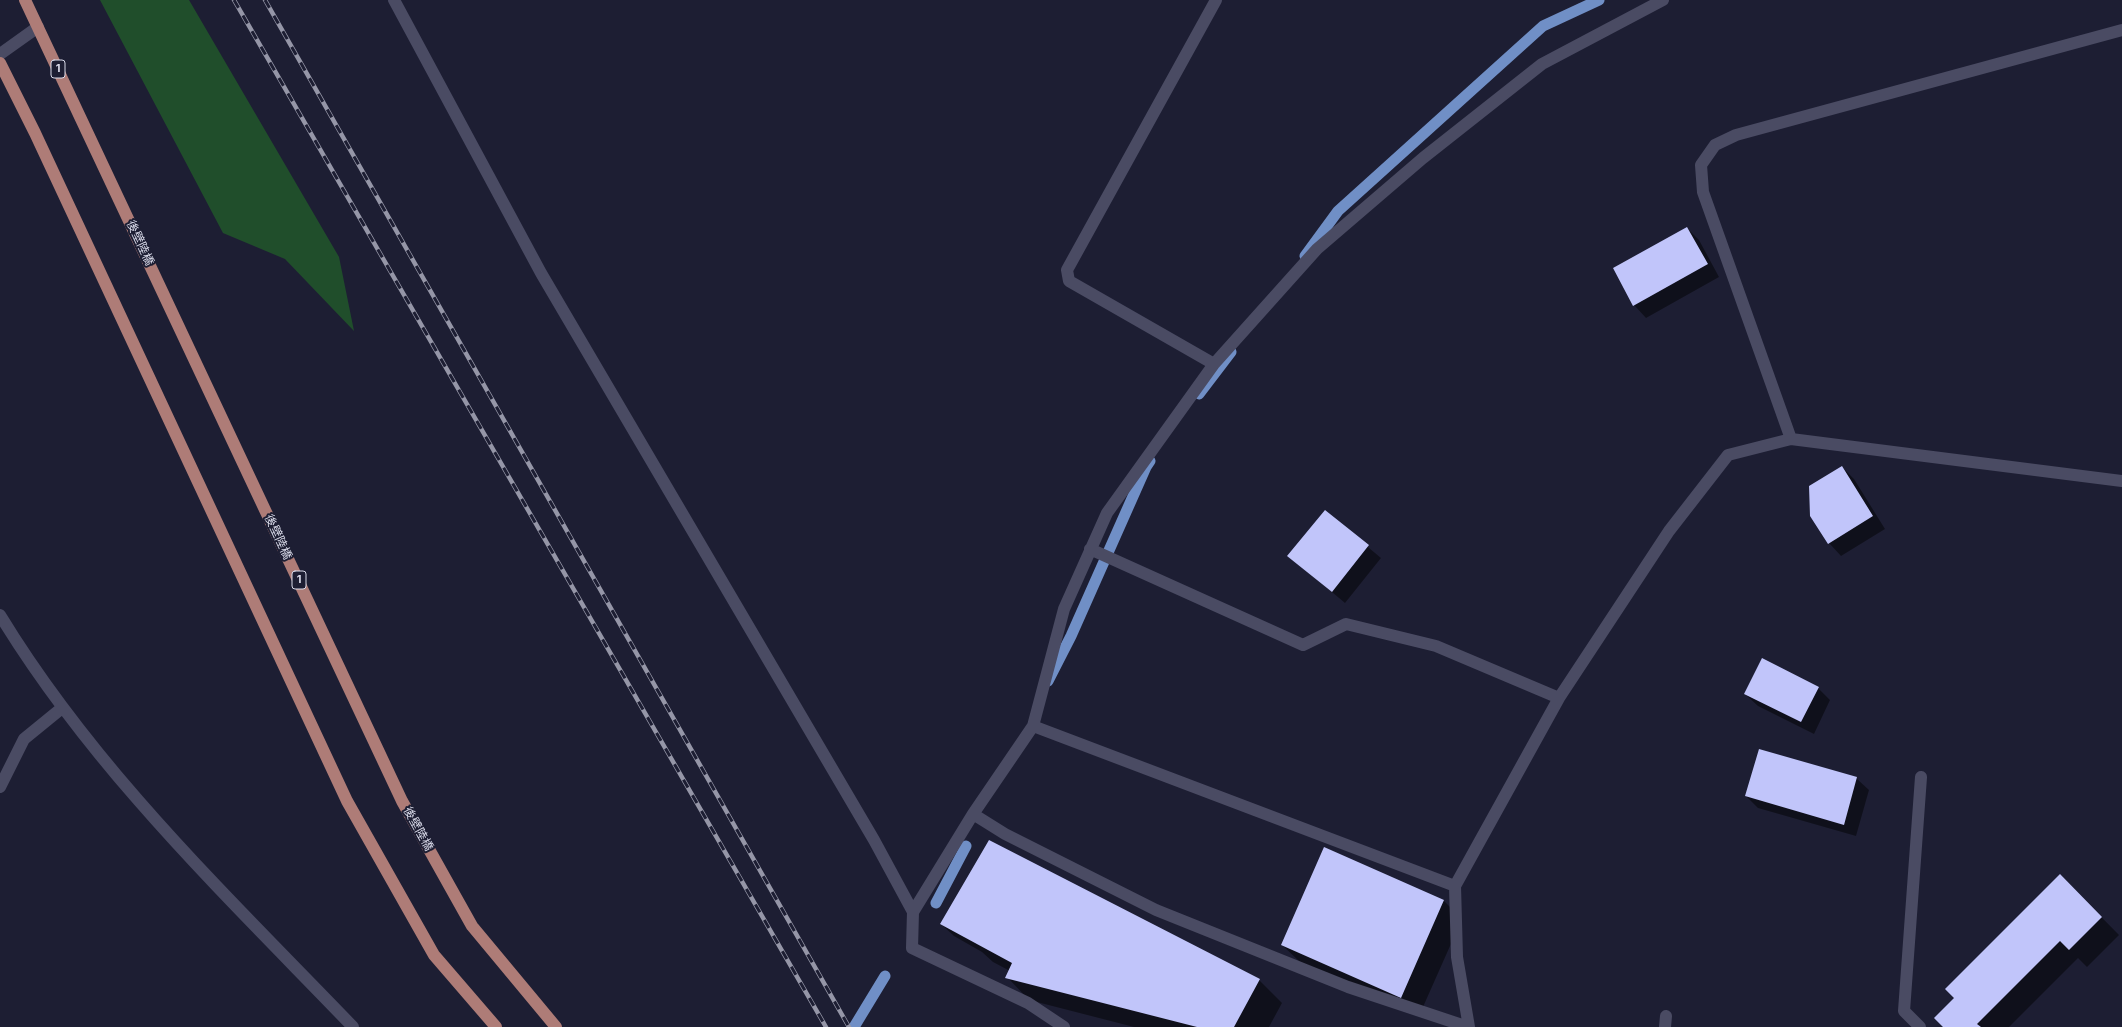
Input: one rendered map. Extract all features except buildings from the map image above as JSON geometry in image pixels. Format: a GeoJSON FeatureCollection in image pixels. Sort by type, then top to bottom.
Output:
{"type":"FeatureCollection","features":[{"type":"Feature","properties":{"kind":"main road","name":"1"},"geometry":{"type":"LineString","coordinates":[[25,0],[38,27]]}},
{"type":"Feature","properties":{"kind":"main road","name":"後壁陸橋"},"geometry":{"type":"LineString","coordinates":[[38,27],[402,801],[472,926],[556,1027]]}},
{"type":"Feature","properties":{"kind":"main road"},"geometry":{"type":"LineString","coordinates":[[0,63],[35,133],[347,801],[434,955],[496,1027]]}},
{"type":"Feature","properties":{"kind":"street"},"geometry":{"type":"LineString","coordinates":[[394,0],[541,273],[870,833],[913,912]]}},
{"type":"Feature","properties":{"kind":"street"},"geometry":{"type":"LineString","coordinates":[[1214,364],[1069,281],[1067,270],[1216,0]]}},
{"type":"Feature","properties":{"kind":"street"},"geometry":{"type":"LineString","coordinates":[[1064,1027],[1028,1003],[912,948],[913,912],[973,814],[1033,726],[1064,609],[1107,513],[1214,364],[1317,249],[1423,158],[1542,64],[1663,0]]}},
{"type":"Feature","properties":{"kind":"street"},"geometry":{"type":"LineString","coordinates":[[0,54],[38,27]]}},
{"type":"Feature","properties":{"kind":"street"},"geometry":{"type":"LineString","coordinates":[[1791,439],[1702,192],[1701,164],[1715,145],[1736,135],[2122,30]]}},
{"type":"Feature","properties":{"kind":"street"},"geometry":{"type":"LineString","coordinates":[[973,814],[1005,834],[1156,910],[1348,987],[1469,1027],[1457,957],[1455,886],[1559,698],[1669,531],[1728,455],[1791,439],[2122,481]]}},
{"type":"Feature","properties":{"kind":"street"},"geometry":{"type":"LineString","coordinates":[[1090,549],[1303,646],[1346,624],[1436,646],[1559,698]]}},
{"type":"Feature","properties":{"kind":"street"},"geometry":{"type":"LineString","coordinates":[[0,615],[62,708],[170,838],[353,1027]]}},
{"type":"Feature","properties":{"kind":"street"},"geometry":{"type":"LineString","coordinates":[[0,788],[24,739],[62,708]]}},
{"type":"Feature","properties":{"kind":"street"},"geometry":{"type":"LineString","coordinates":[[1033,726],[1455,886]]}},
{"type":"Feature","properties":{"kind":"street"},"geometry":{"type":"LineString","coordinates":[[1920,1027],[1904,1011],[1921,777]]}},
{"type":"Feature","properties":{"kind":"green space"},"geometry":{"type":"Polygon","coordinates":[[[100,0],[189,0],[339,257],[354,331],[285,259],[223,233],[100,0]]]}},
{"type":"Feature","properties":{"kind":"waterway"},"geometry":{"type":"LineString","coordinates":[[1305,256],[1338,211],[1543,26],[1599,0]]}},
{"type":"Feature","properties":{"kind":"waterway"},"geometry":{"type":"LineString","coordinates":[[1199,394],[1231,352]]}},
{"type":"Feature","properties":{"kind":"waterway"},"geometry":{"type":"LineString","coordinates":[[1048,681],[1071,636],[1150,461]]}},
{"type":"Feature","properties":{"kind":"waterway"},"geometry":{"type":"LineString","coordinates":[[936,903],[966,846]]}},
{"type":"Feature","properties":{"kind":"waterway"},"geometry":{"type":"LineString","coordinates":[[854,1027],[885,976]]}},
{"type":"Feature","properties":{"kind":"railway"},"geometry":{"type":"LineString","coordinates":[[234,0],[826,1027]]}},
{"type":"Feature","properties":{"kind":"railway"},"geometry":{"type":"LineString","coordinates":[[265,0],[849,1027]]}}]}
